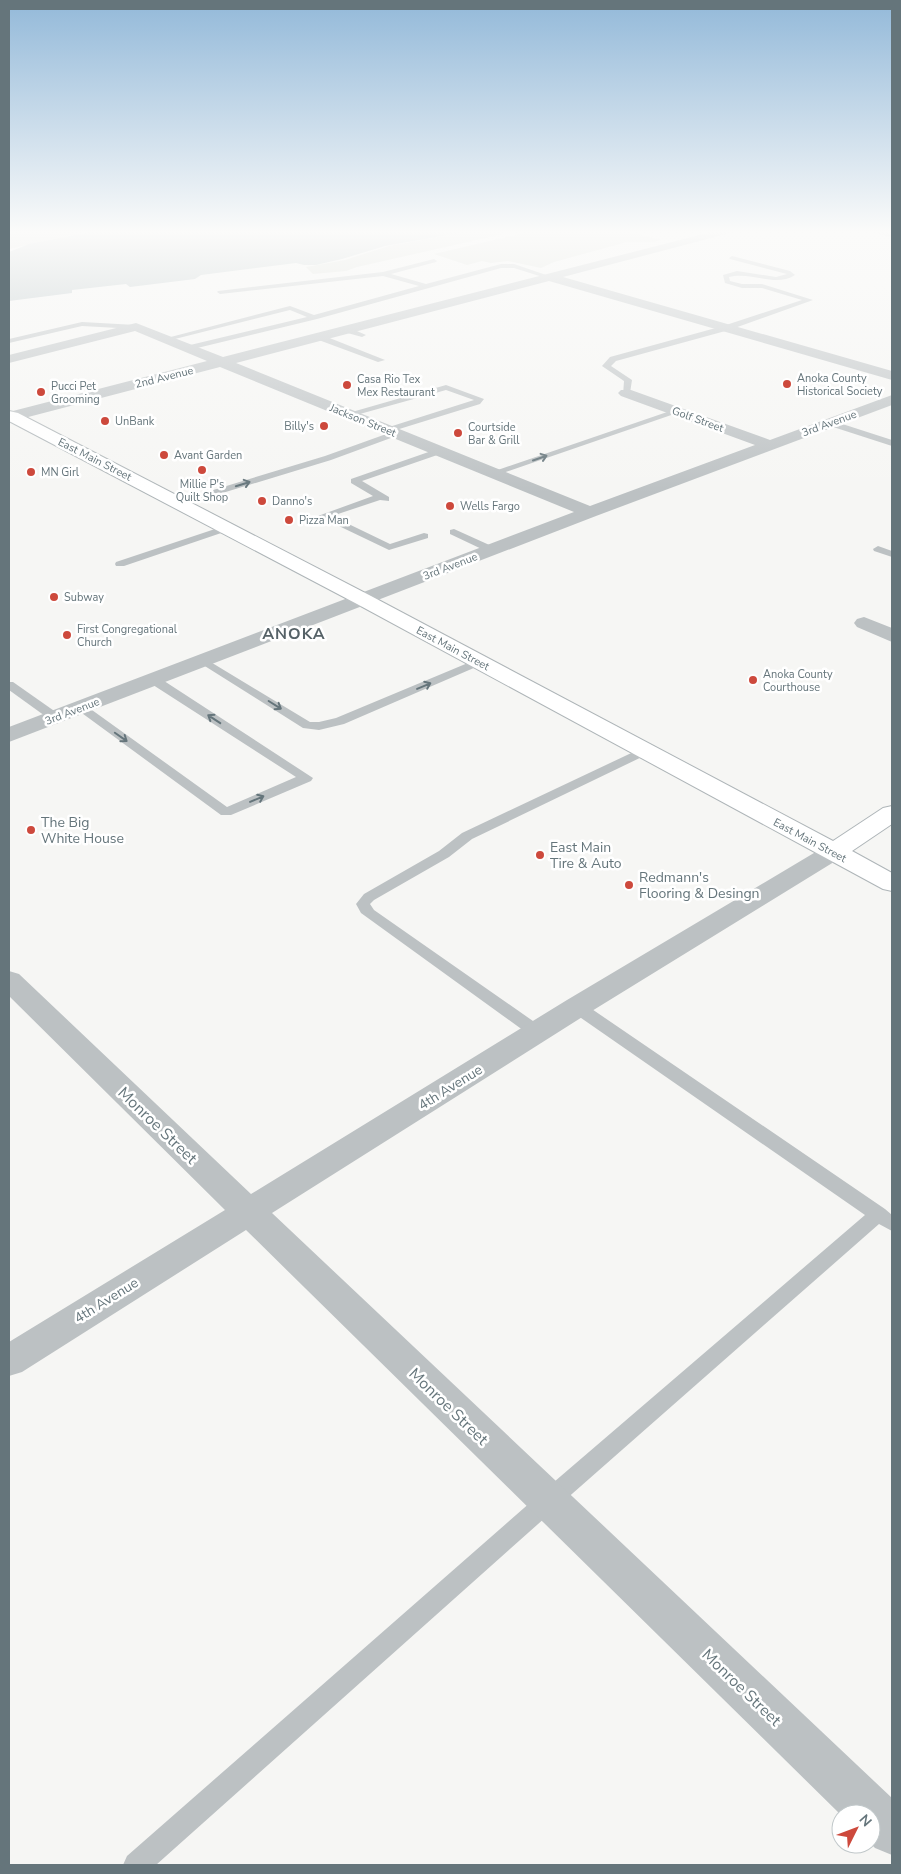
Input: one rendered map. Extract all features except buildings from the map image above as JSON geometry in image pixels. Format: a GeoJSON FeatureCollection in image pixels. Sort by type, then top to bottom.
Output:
{"type":"FeatureCollection","features":[{"type":"Feature","properties":{"kind":"main road","name":"East Main Street"},"geometry":{"type":"LineString","coordinates":[[10,413],[892,883]]}},
{"type":"Feature","properties":{"kind":"main road","name":"4th Avenue"},"geometry":{"type":"LineString","coordinates":[[833,852],[892,813]]}},
{"type":"Feature","properties":{"kind":"street","name":"2nd Avenue"},"geometry":{"type":"LineString","coordinates":[[10,413],[224,362],[391,318]]}},
{"type":"Feature","properties":{"kind":"street"},"geometry":{"type":"LineString","coordinates":[[693,318],[892,376]]}},
{"type":"Feature","properties":{"kind":"street"},"geometry":{"type":"LineString","coordinates":[[9,359],[136,326]]}},
{"type":"Feature","properties":{"kind":"street","name":"Jackson Street"},"geometry":{"type":"LineString","coordinates":[[136,326],[590,512]]}},
{"type":"Feature","properties":{"kind":"street","name":"Golf Street"},"geometry":{"type":"LineString","coordinates":[[626,394],[769,445]]}},
{"type":"Feature","properties":{"kind":"street","name":"3rd Avenue"},"geometry":{"type":"LineString","coordinates":[[9,735],[590,512],[892,400]]}},
{"type":"Feature","properties":{"kind":"street"},"geometry":{"type":"LineString","coordinates":[[864,623],[892,636]]}},
{"type":"Feature","properties":{"kind":"street","name":"4th Avenue"},"geometry":{"type":"LineString","coordinates":[[9,1361],[577,1007],[790,880],[833,852]]}},
{"type":"Feature","properties":{"kind":"street","name":"Monroe Street"},"geometry":{"type":"LineString","coordinates":[[9,980],[548,1501],[892,1830]]}},
{"type":"Feature","properties":{"kind":"lane"},"geometry":{"type":"LineString","coordinates":[[166,339],[248,318]]}},
{"type":"Feature","properties":{"kind":"lane"},"geometry":{"type":"LineString","coordinates":[[189,348],[308,318]]}},
{"type":"Feature","properties":{"kind":"lane"},"geometry":{"type":"LineString","coordinates":[[626,394],[628,380],[606,366],[613,359],[754,318]]}},
{"type":"Feature","properties":{"kind":"lane"},"geometry":{"type":"LineString","coordinates":[[9,341],[82,324],[136,326]]}},
{"type":"Feature","properties":{"kind":"lane"},"geometry":{"type":"LineString","coordinates":[[347,330],[362,335]]}},
{"type":"Feature","properties":{"kind":"lane"},"geometry":{"type":"LineString","coordinates":[[319,337],[381,360]]}},
{"type":"Feature","properties":{"kind":"lane"},"geometry":{"type":"LineString","coordinates":[[349,414],[446,386],[480,398],[491,396]]}},
{"type":"Feature","properties":{"kind":"lane"},"geometry":{"type":"LineString","coordinates":[[180,503],[328,458],[392,432],[478,402],[480,398]]}},
{"type":"Feature","properties":{"kind":"lane"},"geometry":{"type":"LineString","coordinates":[[494,473],[676,412]]}},
{"type":"Feature","properties":{"kind":"lane"},"geometry":{"type":"LineString","coordinates":[[830,423],[892,443]]}},
{"type":"Feature","properties":{"kind":"lane"},"geometry":{"type":"LineString","coordinates":[[424,536],[389,547],[323,516],[385,499],[354,482],[440,451]]}},
{"type":"Feature","properties":{"kind":"lane"},"geometry":{"type":"LineString","coordinates":[[120,564],[227,528]]}},
{"type":"Feature","properties":{"kind":"lane"},"geometry":{"type":"LineString","coordinates":[[454,532],[492,550]]}},
{"type":"Feature","properties":{"kind":"lane"},"geometry":{"type":"LineString","coordinates":[[878,549],[892,554]]}},
{"type":"Feature","properties":{"kind":"lane"},"geometry":{"type":"LineString","coordinates":[[204,661],[307,725],[319,726],[340,721],[479,662]]}},
{"type":"Feature","properties":{"kind":"lane"},"geometry":{"type":"LineString","coordinates":[[81,708],[226,812],[306,778],[154,680]]}},
{"type":"Feature","properties":{"kind":"lane"},"geometry":{"type":"LineString","coordinates":[[9,685],[56,718]]}},
{"type":"Feature","properties":{"kind":"lane"},"geometry":{"type":"LineString","coordinates":[[537,1032],[368,912],[364,904],[369,897],[444,854],[467,836],[644,751]]}},
{"type":"Feature","properties":{"kind":"lane"},"geometry":{"type":"LineString","coordinates":[[136,1865],[548,1501],[885,1219],[577,1007]]}},
{"type":"Feature","properties":{"kind":"place","name":"Anoka County Historical Society"},"geometry":{"type":"Point","coordinates":[787,384]}},
{"type":"Feature","properties":{"kind":"place","name":"Casa Rio Tex Mex Restaurant"},"geometry":{"type":"Point","coordinates":[347,385]}},
{"type":"Feature","properties":{"kind":"place","name":"Pucci Pet Grooming"},"geometry":{"type":"Point","coordinates":[41,392]}},
{"type":"Feature","properties":{"kind":"place","name":"UnBank"},"geometry":{"type":"Point","coordinates":[105,421]}},
{"type":"Feature","properties":{"kind":"place","name":"Billy's"},"geometry":{"type":"Point","coordinates":[324,426]}},
{"type":"Feature","properties":{"kind":"place","name":"Courtside Bar & Grill"},"geometry":{"type":"Point","coordinates":[458,433]}},
{"type":"Feature","properties":{"kind":"place","name":"Avant Garden"},"geometry":{"type":"Point","coordinates":[164,455]}},
{"type":"Feature","properties":{"kind":"place","name":"Millie P's Quilt Shop"},"geometry":{"type":"Point","coordinates":[202,470]}},
{"type":"Feature","properties":{"kind":"place","name":"MN Girl"},"geometry":{"type":"Point","coordinates":[31,472]}},
{"type":"Feature","properties":{"kind":"place","name":"Danno's"},"geometry":{"type":"Point","coordinates":[262,501]}},
{"type":"Feature","properties":{"kind":"place","name":"Wells Fargo"},"geometry":{"type":"Point","coordinates":[450,506]}},
{"type":"Feature","properties":{"kind":"place","name":"Pizza Man"},"geometry":{"type":"Point","coordinates":[289,520]}},
{"type":"Feature","properties":{"kind":"place","name":"Subway"},"geometry":{"type":"Point","coordinates":[54,597]}},
{"type":"Feature","properties":{"kind":"place","name":"First Congregational Church"},"geometry":{"type":"Point","coordinates":[67,635]}},
{"type":"Feature","properties":{"kind":"place","name":"Anoka County Courthouse"},"geometry":{"type":"Point","coordinates":[753,680]}},
{"type":"Feature","properties":{"kind":"place","name":"The Big White House"},"geometry":{"type":"Point","coordinates":[31,830]}},
{"type":"Feature","properties":{"kind":"place","name":"East Main Tire & Auto"},"geometry":{"type":"Point","coordinates":[540,855]}},
{"type":"Feature","properties":{"kind":"place","name":"Redmann's Flooring & Desingn"},"geometry":{"type":"Point","coordinates":[629,885]}},
{"type":"Feature","properties":{"kind":"district","name":"ANOKA"},"geometry":{"type":"Point","coordinates":[294,633]}}]}
